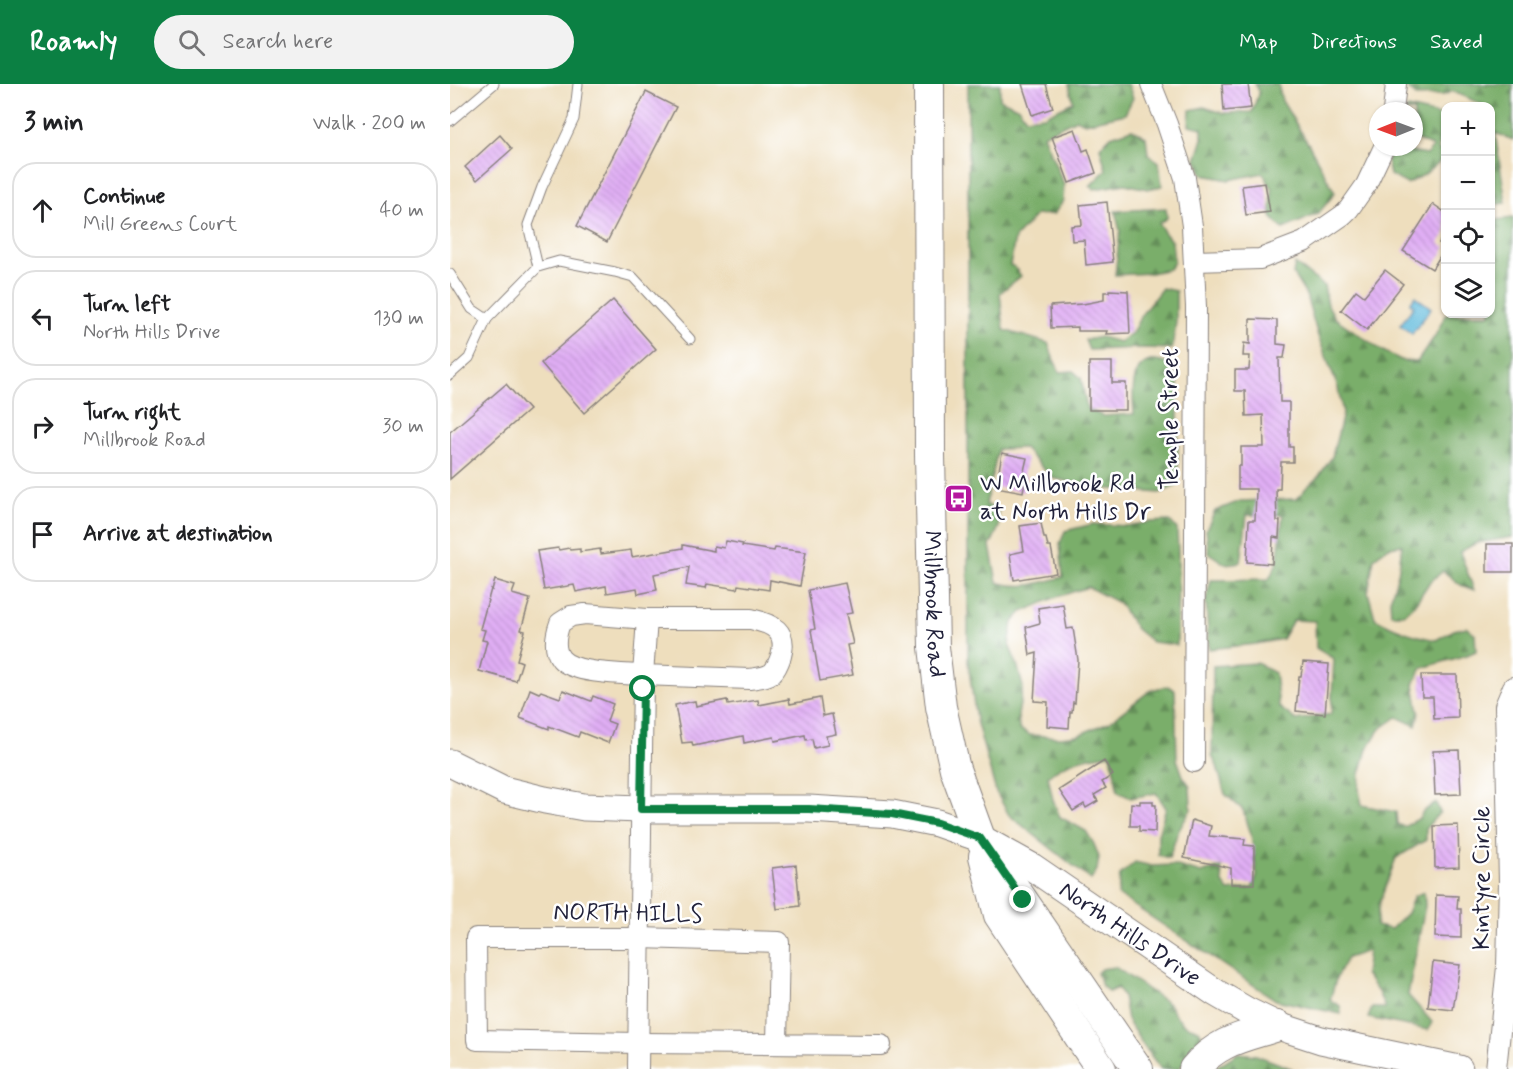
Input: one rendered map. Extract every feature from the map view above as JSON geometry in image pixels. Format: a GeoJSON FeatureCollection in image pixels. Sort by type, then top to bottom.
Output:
{"type":"FeatureCollection","features":[{"type":"Feature","properties":{"kind":"main road","name":"Millbrook Road"},"geometry":{"type":"LineString","coordinates":[[929,84],[930,455],[934,647],[941,707],[955,769],[980,838],[1137,1069]]}},
{"type":"Feature","properties":{"kind":"main road","name":"North Hills Drive"},"geometry":{"type":"LineString","coordinates":[[450,763],[504,789],[584,807],[809,809],[892,814],[937,823],[980,838],[1032,867],[1216,993],[1278,1026],[1321,1040],[1460,1069]]}},
{"type":"Feature","properties":{"kind":"main road"},"geometry":{"type":"LineString","coordinates":[[980,838],[999,915],[1101,1069]]}},
{"type":"Feature","properties":{"kind":"main road"},"geometry":{"type":"LineString","coordinates":[[1194,1069],[1207,1055],[1221,1045],[1278,1026]]}},
{"type":"Feature","properties":{"kind":"street","name":"Temple Street"},"geometry":{"type":"LineString","coordinates":[[1151,84],[1185,178],[1195,261],[1194,762]]}},
{"type":"Feature","properties":{"kind":"street"},"geometry":{"type":"LineString","coordinates":[[1393,102],[1396,84]]}},
{"type":"Feature","properties":{"kind":"street"},"geometry":{"type":"LineString","coordinates":[[1195,261],[1260,259],[1304,242],[1349,209],[1366,184],[1380,156]]}},
{"type":"Feature","properties":{"kind":"street"},"geometry":{"type":"LineString","coordinates":[[585,614],[647,619],[751,619],[766,622],[776,628],[783,638],[778,663],[772,673],[761,678],[643,675],[598,672],[574,667],[562,660],[557,650],[556,636],[560,623],[571,616],[585,614]]}},
{"type":"Feature","properties":{"kind":"street"},"geometry":{"type":"LineString","coordinates":[[638,1069],[643,675],[647,619]]}},
{"type":"Feature","properties":{"kind":"street","name":"Kintyre Circle"},"geometry":{"type":"LineString","coordinates":[[1496,1069],[1508,956],[1509,882],[1505,706],[1513,687]]}},
{"type":"Feature","properties":{"kind":"street","name":"NORTH HILLS"},"geometry":{"type":"LineString","coordinates":[[638,1043],[477,1040],[476,938],[639,938],[779,942],[777,1044]]}},
{"type":"Feature","properties":{"kind":"street"},"geometry":{"type":"LineString","coordinates":[[638,1043],[881,1045]]}},
{"type":"Feature","properties":{"kind":"lane"},"geometry":{"type":"LineString","coordinates":[[450,121],[494,84]]}},
{"type":"Feature","properties":{"kind":"lane"},"geometry":{"type":"LineString","coordinates":[[538,267],[528,225],[542,187],[574,120],[578,84]]}},
{"type":"Feature","properties":{"kind":"lane"},"geometry":{"type":"LineString","coordinates":[[450,375],[469,358],[487,319],[538,267],[559,261],[633,277],[690,339]]}},
{"type":"Feature","properties":{"kind":"lane"},"geometry":{"type":"LineString","coordinates":[[450,274],[472,309],[487,319]]}},
{"type":"Feature","properties":{"kind":"green space"},"geometry":{"type":"Polygon","coordinates":[[[968,84],[1000,84],[1000,99],[1019,108],[1026,118],[1044,116],[1073,102],[1069,84],[1128,84],[1133,98],[1125,114],[1085,123],[1076,119],[1043,135],[1064,185],[1063,201],[1054,214],[1036,215],[1015,238],[1010,265],[1015,267],[1021,276],[1000,293],[1004,330],[1048,343],[1060,372],[1073,371],[1081,378],[1087,409],[1103,416],[1134,414],[1135,376],[1143,364],[1157,361],[1170,364],[1178,380],[1178,485],[1160,493],[1098,488],[1052,478],[1024,448],[998,449],[986,504],[998,511],[999,527],[990,546],[997,582],[1006,584],[1030,585],[1063,577],[1060,544],[1065,531],[1093,524],[1127,526],[1170,521],[1177,529],[1177,645],[1152,642],[1136,629],[1119,603],[1088,587],[1022,612],[1013,622],[1009,645],[1023,687],[1018,715],[1019,729],[1030,735],[1060,737],[1078,735],[1109,722],[1151,690],[1168,686],[1175,690],[1177,759],[1183,776],[1190,786],[1191,809],[1178,832],[1169,858],[1158,855],[1158,834],[1166,808],[1156,793],[1131,798],[1118,792],[1111,754],[1078,760],[1048,776],[1053,800],[1060,817],[1086,831],[1094,844],[1099,857],[1097,870],[1091,880],[1009,815],[996,792],[976,720],[968,662],[968,84]]]}},
{"type":"Feature","properties":{"kind":"green space"},"geometry":{"type":"Polygon","coordinates":[[[1255,84],[1278,84],[1282,101],[1335,193],[1318,214],[1283,229],[1271,217],[1272,189],[1263,173],[1229,180],[1203,175],[1196,160],[1202,142],[1202,128],[1189,125],[1190,110],[1204,107],[1223,113],[1252,112],[1259,92],[1255,84]]]}},
{"type":"Feature","properties":{"kind":"green space"},"geometry":{"type":"Polygon","coordinates":[[[1405,84],[1513,84],[1513,140],[1495,133],[1495,102],[1476,102],[1453,91],[1444,95],[1416,96],[1405,84]]]}},
{"type":"Feature","properties":{"kind":"green space"},"geometry":{"type":"Polygon","coordinates":[[[1423,112],[1441,116],[1438,150],[1441,151],[1441,160],[1424,175],[1407,184],[1390,175],[1387,160],[1389,156],[1423,156],[1433,147],[1423,142],[1423,112]]]}},
{"type":"Feature","properties":{"kind":"green space"},"geometry":{"type":"Polygon","coordinates":[[[1132,129],[1146,137],[1148,154],[1159,162],[1162,186],[1148,189],[1125,184],[1094,189],[1090,186],[1106,170],[1100,147],[1111,136],[1132,129]]]}},
{"type":"Feature","properties":{"kind":"green space"},"geometry":{"type":"Polygon","coordinates":[[[1495,133],[1506,203],[1495,204],[1495,133]]]}},
{"type":"Feature","properties":{"kind":"green space"},"geometry":{"type":"Polygon","coordinates":[[[1166,208],[1167,218],[1159,223],[1172,242],[1174,262],[1169,269],[1151,273],[1115,275],[1120,231],[1115,211],[1166,208]]]}},
{"type":"Feature","properties":{"kind":"green space"},"geometry":{"type":"Polygon","coordinates":[[[1513,218],[1513,537],[1476,543],[1460,552],[1474,590],[1461,585],[1443,571],[1429,583],[1415,604],[1404,614],[1391,614],[1390,600],[1398,574],[1402,545],[1389,547],[1374,558],[1368,592],[1375,618],[1397,629],[1436,640],[1454,630],[1467,627],[1475,634],[1476,651],[1422,668],[1414,684],[1419,712],[1416,726],[1397,717],[1379,730],[1367,749],[1360,774],[1359,790],[1362,805],[1396,812],[1397,824],[1404,827],[1420,818],[1423,811],[1436,803],[1440,812],[1426,828],[1426,840],[1396,858],[1379,904],[1376,926],[1391,929],[1407,913],[1414,896],[1424,892],[1425,906],[1408,995],[1432,1022],[1428,1030],[1368,1018],[1372,1008],[1385,1008],[1378,992],[1365,974],[1368,951],[1347,958],[1337,976],[1330,1000],[1340,1006],[1341,1014],[1276,1000],[1118,895],[1120,875],[1135,862],[1152,866],[1174,865],[1201,873],[1221,867],[1223,883],[1229,891],[1252,888],[1257,876],[1251,834],[1243,810],[1225,794],[1212,756],[1213,666],[1257,663],[1275,673],[1279,707],[1296,720],[1331,714],[1334,659],[1316,648],[1315,621],[1293,620],[1282,639],[1209,649],[1206,600],[1211,580],[1269,579],[1277,563],[1283,515],[1247,515],[1241,562],[1225,564],[1209,553],[1206,530],[1215,511],[1240,501],[1297,499],[1319,476],[1332,457],[1343,414],[1338,388],[1318,336],[1306,295],[1293,274],[1295,264],[1324,286],[1328,305],[1335,318],[1383,351],[1403,361],[1417,362],[1444,318],[1495,318],[1496,220],[1513,218]]]}},
{"type":"Feature","properties":{"kind":"green space"},"geometry":{"type":"Polygon","coordinates":[[[1162,288],[1176,291],[1176,322],[1172,349],[1089,350],[1085,340],[1101,337],[1119,342],[1132,333],[1142,314],[1162,288]]]}},
{"type":"Feature","properties":{"kind":"green space"},"geometry":{"type":"Polygon","coordinates":[[[1115,967],[1169,1004],[1175,1015],[1185,1025],[1199,1030],[1204,1039],[1179,1069],[1161,1069],[1127,1020],[1123,996],[1117,988],[1109,992],[1102,986],[1097,973],[1101,969],[1115,967]]]}},
{"type":"Feature","properties":{"kind":"green space"},"geometry":{"type":"Polygon","coordinates":[[[1238,1053],[1256,1055],[1293,1069],[1213,1069],[1238,1053]]]}},
{"type":"Feature","properties":{"kind":"water"},"geometry":{"type":"Polygon","coordinates":[[[1415,296],[1431,308],[1412,334],[1400,325],[1414,306],[1410,303],[1415,296]]]}},
{"type":"Feature","properties":{"kind":"building"},"geometry":{"type":"Polygon","coordinates":[[[1022,84],[1046,84],[1053,108],[1032,115],[1022,84]]]}},
{"type":"Feature","properties":{"kind":"building"},"geometry":{"type":"Polygon","coordinates":[[[1222,84],[1248,84],[1251,108],[1224,111],[1222,84]]]}},
{"type":"Feature","properties":{"kind":"building"},"geometry":{"type":"Polygon","coordinates":[[[646,92],[676,107],[607,242],[577,226],[646,92]]]}},
{"type":"Feature","properties":{"kind":"building"},"geometry":{"type":"Polygon","coordinates":[[[1075,129],[1083,151],[1088,149],[1096,173],[1069,183],[1052,137],[1075,129]]]}},
{"type":"Feature","properties":{"kind":"building"},"geometry":{"type":"Polygon","coordinates":[[[500,135],[512,149],[477,180],[465,167],[500,135]]]}},
{"type":"Feature","properties":{"kind":"building"},"geometry":{"type":"Polygon","coordinates":[[[1265,183],[1270,212],[1246,215],[1242,186],[1265,183]]]}},
{"type":"Feature","properties":{"kind":"building"},"geometry":{"type":"Polygon","coordinates":[[[1107,202],[1113,262],[1086,265],[1084,240],[1072,241],[1071,226],[1082,225],[1080,205],[1107,202]]]}},
{"type":"Feature","properties":{"kind":"building"},"geometry":{"type":"Polygon","coordinates":[[[1433,204],[1441,210],[1441,240],[1439,243],[1441,255],[1432,269],[1403,251],[1433,204]]]}},
{"type":"Feature","properties":{"kind":"building"},"geometry":{"type":"Polygon","coordinates":[[[1385,270],[1403,284],[1367,330],[1341,310],[1356,290],[1364,296],[1385,270]]]}},
{"type":"Feature","properties":{"kind":"building"},"geometry":{"type":"Polygon","coordinates":[[[1109,290],[1128,291],[1130,333],[1106,334],[1107,331],[1078,331],[1078,327],[1051,328],[1050,306],[1104,300],[1104,292],[1109,292],[1109,290]]]}},
{"type":"Feature","properties":{"kind":"building"},"geometry":{"type":"Polygon","coordinates":[[[613,300],[656,349],[584,413],[541,363],[613,300]]]}},
{"type":"Feature","properties":{"kind":"building"},"geometry":{"type":"Polygon","coordinates":[[[1250,319],[1277,320],[1277,344],[1286,345],[1284,358],[1279,358],[1280,402],[1289,402],[1289,447],[1293,447],[1293,462],[1281,462],[1280,489],[1276,489],[1277,521],[1280,521],[1279,538],[1273,537],[1272,564],[1247,562],[1249,520],[1255,520],[1256,489],[1238,489],[1241,447],[1264,447],[1263,415],[1246,416],[1245,391],[1235,391],[1235,370],[1249,370],[1250,356],[1243,356],[1244,343],[1250,344],[1250,319]]]}},
{"type":"Feature","properties":{"kind":"building"},"geometry":{"type":"Polygon","coordinates":[[[1089,362],[1112,362],[1112,383],[1126,383],[1126,410],[1089,410],[1089,362]]]}},
{"type":"Feature","properties":{"kind":"building"},"geometry":{"type":"Polygon","coordinates":[[[506,384],[529,410],[450,479],[450,432],[506,384]]]}},
{"type":"Feature","properties":{"kind":"building"},"geometry":{"type":"Polygon","coordinates":[[[1002,453],[1027,458],[1023,475],[1026,476],[1023,492],[996,487],[1002,453]]]}},
{"type":"Feature","properties":{"kind":"building"},"geometry":{"type":"Polygon","coordinates":[[[1041,523],[1044,538],[1046,538],[1048,547],[1051,547],[1056,573],[1014,580],[1010,554],[1024,551],[1020,526],[1041,523]]]}},
{"type":"Feature","properties":{"kind":"building"},"geometry":{"type":"Polygon","coordinates":[[[726,541],[774,551],[775,548],[806,552],[800,586],[770,580],[769,590],[738,585],[737,589],[707,584],[706,588],[686,585],[689,567],[654,574],[657,590],[638,594],[637,588],[607,593],[606,586],[576,592],[574,585],[544,590],[537,551],[569,548],[570,550],[580,549],[580,552],[600,549],[601,554],[631,550],[632,557],[683,548],[683,545],[714,551],[714,546],[724,548],[726,541]]]}},
{"type":"Feature","properties":{"kind":"building"},"geometry":{"type":"Polygon","coordinates":[[[1487,544],[1513,544],[1513,572],[1487,572],[1487,544]]]}},
{"type":"Feature","properties":{"kind":"building"},"geometry":{"type":"Polygon","coordinates":[[[495,580],[515,586],[512,594],[530,599],[521,630],[525,631],[517,660],[522,662],[516,681],[479,671],[487,641],[482,640],[485,630],[480,629],[495,580]]]}},
{"type":"Feature","properties":{"kind":"building"},"geometry":{"type":"Polygon","coordinates":[[[845,583],[852,613],[846,614],[853,644],[847,645],[853,675],[820,681],[811,630],[815,629],[808,590],[845,583]]]}},
{"type":"Feature","properties":{"kind":"building"},"geometry":{"type":"Polygon","coordinates":[[[1063,604],[1067,629],[1073,628],[1078,660],[1075,703],[1073,702],[1072,712],[1070,712],[1069,728],[1047,726],[1048,702],[1034,701],[1037,653],[1030,655],[1026,627],[1040,623],[1038,608],[1063,604]]]}},
{"type":"Feature","properties":{"kind":"building"},"geometry":{"type":"Polygon","coordinates":[[[1303,662],[1329,664],[1325,714],[1296,711],[1299,676],[1301,676],[1303,662]]]}},
{"type":"Feature","properties":{"kind":"building"},"geometry":{"type":"Polygon","coordinates":[[[1421,675],[1457,675],[1458,718],[1434,719],[1433,697],[1422,697],[1421,675]]]}},
{"type":"Feature","properties":{"kind":"building"},"geometry":{"type":"Polygon","coordinates":[[[530,689],[560,698],[563,690],[591,701],[593,696],[613,704],[607,721],[615,724],[608,743],[580,732],[578,737],[520,718],[530,689]]]}},
{"type":"Feature","properties":{"kind":"building"},"geometry":{"type":"Polygon","coordinates":[[[820,698],[823,716],[832,714],[836,734],[826,736],[828,745],[814,748],[812,739],[806,740],[805,735],[775,741],[774,737],[744,743],[743,736],[693,746],[692,742],[682,743],[675,705],[695,701],[696,706],[727,700],[728,705],[758,700],[759,705],[789,699],[790,704],[820,698]]]}},
{"type":"Feature","properties":{"kind":"building"},"geometry":{"type":"Polygon","coordinates":[[[1459,750],[1461,794],[1435,795],[1433,751],[1459,750]]]}},
{"type":"Feature","properties":{"kind":"building"},"geometry":{"type":"Polygon","coordinates":[[[1104,761],[1113,775],[1102,782],[1106,788],[1094,795],[1098,801],[1086,808],[1084,804],[1073,811],[1059,790],[1104,761]]]}},
{"type":"Feature","properties":{"kind":"building"},"geometry":{"type":"Polygon","coordinates":[[[1140,801],[1153,801],[1153,805],[1156,805],[1155,832],[1139,831],[1139,826],[1130,826],[1131,803],[1140,804],[1140,801]]]}},
{"type":"Feature","properties":{"kind":"building"},"geometry":{"type":"Polygon","coordinates":[[[1192,820],[1211,826],[1209,836],[1245,839],[1244,845],[1254,846],[1254,884],[1231,884],[1231,868],[1184,858],[1192,820]]]}},
{"type":"Feature","properties":{"kind":"building"},"geometry":{"type":"Polygon","coordinates":[[[1458,825],[1459,867],[1435,868],[1434,826],[1458,825]]]}},
{"type":"Feature","properties":{"kind":"building"},"geometry":{"type":"Polygon","coordinates":[[[796,865],[800,906],[777,909],[772,868],[796,865]]]}},
{"type":"Feature","properties":{"kind":"building"},"geometry":{"type":"Polygon","coordinates":[[[1436,895],[1458,896],[1457,909],[1461,909],[1461,938],[1435,937],[1436,895]]]}},
{"type":"Feature","properties":{"kind":"building"},"geometry":{"type":"Polygon","coordinates":[[[1433,962],[1460,965],[1453,1010],[1428,1007],[1433,962]]]}},
{"type":"Feature","properties":{"kind":"place","name":"W Millbrook Rd at North Hills Dr"},"geometry":{"type":"Point","coordinates":[959,498]}},
{"type":"Feature","properties":{"kind":"route"},"geometry":{"type":"LineString","coordinates":[[643,689],[641,809],[809,809],[892,814],[937,823],[980,838],[1023,900]]}}]}
